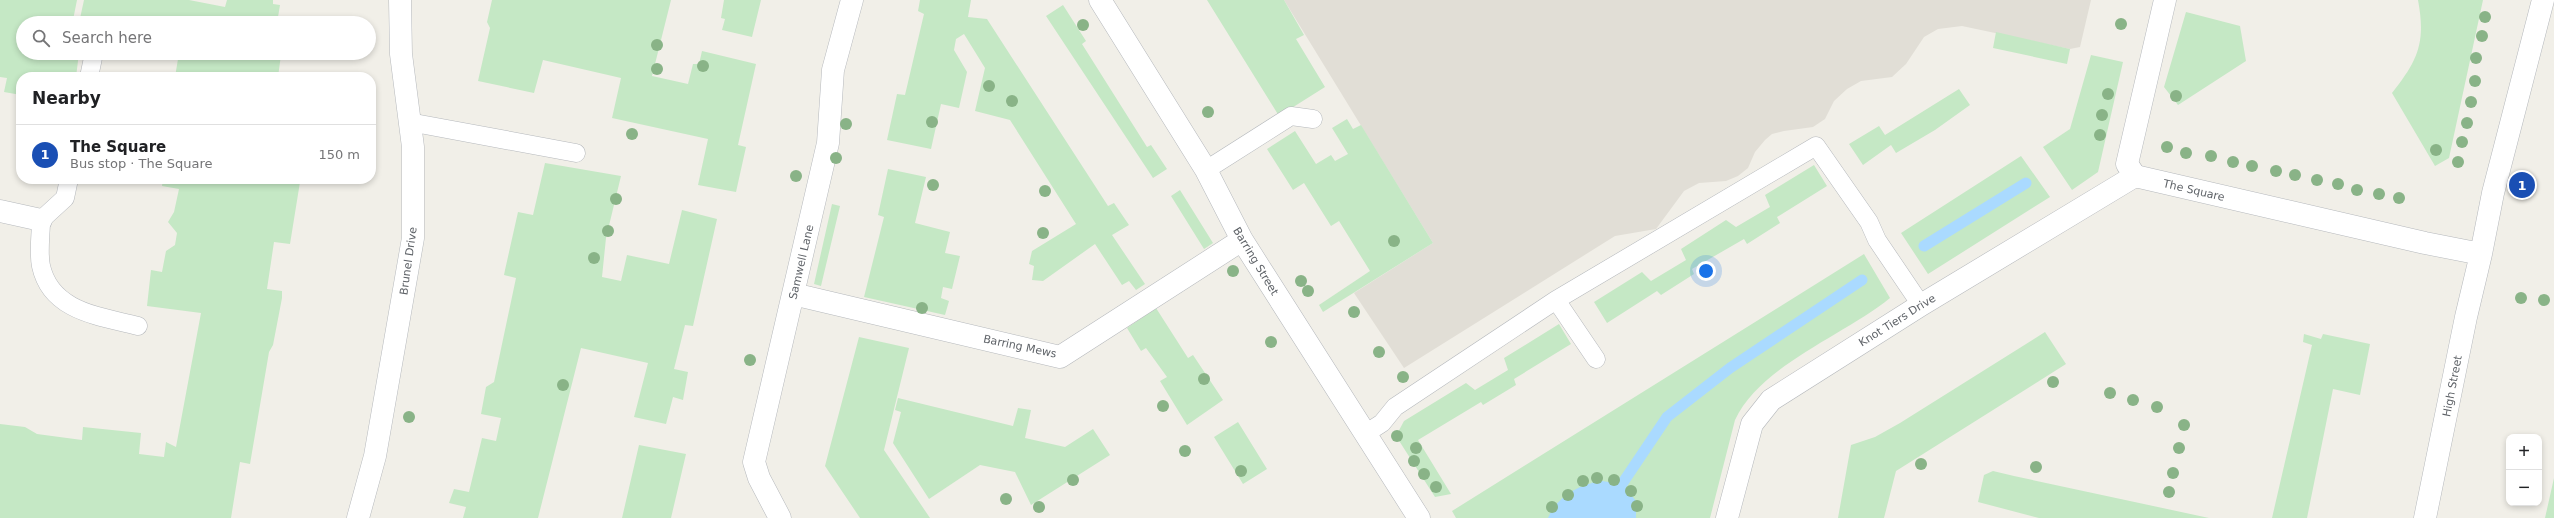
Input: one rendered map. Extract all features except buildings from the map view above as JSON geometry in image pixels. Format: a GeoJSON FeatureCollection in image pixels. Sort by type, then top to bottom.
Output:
{"type":"FeatureCollection","features":[{"type":"Feature","properties":{"kind":"street","name":"Brunel Drive"},"geometry":{"type":"LineString","coordinates":[[358,518],[375,456],[413,238],[413,147],[401,54],[400,0]]}},
{"type":"Feature","properties":{"kind":"street","name":"Samwell Lane"},"geometry":{"type":"LineString","coordinates":[[780,518],[759,478],[754,462],[828,143],[833,70],[852,0]]}},
{"type":"Feature","properties":{"kind":"street","name":"Barring Street"},"geometry":{"type":"LineString","coordinates":[[1100,0],[1206,170],[1242,240],[1419,518]]}},
{"type":"Feature","properties":{"kind":"street"},"geometry":{"type":"LineString","coordinates":[[2134,176],[2127,164],[2165,0]]}},
{"type":"Feature","properties":{"kind":"street"},"geometry":{"type":"LineString","coordinates":[[2481,254],[2493,193],[2543,0]]}},
{"type":"Feature","properties":{"kind":"street","name":"The Square"},"geometry":{"type":"LineString","coordinates":[[2134,176],[2425,243],[2481,254]]}},
{"type":"Feature","properties":{"kind":"street","name":"Knot Tiers Drive"},"geometry":{"type":"LineString","coordinates":[[1727,518],[1752,424],[1771,400],[1921,305],[2134,176]]}},
{"type":"Feature","properties":{"kind":"street"},"geometry":{"type":"LineString","coordinates":[[0,211],[40,220]]}},
{"type":"Feature","properties":{"kind":"street","name":"Barring Mews"},"geometry":{"type":"LineString","coordinates":[[793,294],[1060,357],[1242,240]]}},
{"type":"Feature","properties":{"kind":"street","name":"High Street"},"geometry":{"type":"LineString","coordinates":[[2425,518],[2466,317],[2481,254]]}},
{"type":"Feature","properties":{"kind":"lane"},"geometry":{"type":"LineString","coordinates":[[90,72],[93,60]]}},
{"type":"Feature","properties":{"kind":"lane"},"geometry":{"type":"LineString","coordinates":[[1206,170],[1290,116],[1313,119]]}},
{"type":"Feature","properties":{"kind":"lane"},"geometry":{"type":"LineString","coordinates":[[410,122],[576,153]]}},
{"type":"Feature","properties":{"kind":"lane"},"geometry":{"type":"LineString","coordinates":[[1365,434],[1382,423],[1395,407],[1556,300],[1816,146],[1869,222],[1878,240],[1921,305]]}},
{"type":"Feature","properties":{"kind":"lane"},"geometry":{"type":"LineString","coordinates":[[68,184],[65,198],[40,220],[41,264],[45,280],[53,293],[78,309],[138,326]]}},
{"type":"Feature","properties":{"kind":"lane"},"geometry":{"type":"LineString","coordinates":[[1556,300],[1596,359]]}},
{"type":"Feature","properties":{"kind":"shaded area"},"geometry":{"type":"Polygon","coordinates":[[[1284,0],[2091,0],[2080,47],[2070,49],[1962,26],[1938,29],[1924,37],[1906,64],[1892,77],[1861,81],[1847,89],[1834,101],[1825,119],[1813,127],[1772,134],[1755,152],[1748,168],[1738,176],[1726,181],[1699,183],[1684,191],[1656,229],[1615,236],[1404,368],[1354,293],[1433,243],[1284,0]]]}},
{"type":"Feature","properties":{"kind":"green space"},"geometry":{"type":"Polygon","coordinates":[[[0,0],[77,0],[74,16],[16,16],[16,60],[78,60],[77,72],[16,72],[16,94],[4,92],[7,78],[0,77],[0,0]]]}},
{"type":"Feature","properties":{"kind":"green space"},"geometry":{"type":"Polygon","coordinates":[[[84,0],[189,0],[225,7],[227,0],[273,0],[273,4],[280,5],[278,16],[81,16],[84,0]]]}},
{"type":"Feature","properties":{"kind":"green space"},"geometry":{"type":"Polygon","coordinates":[[[492,0],[671,0],[652,76],[688,84],[693,64],[699,64],[702,51],[756,64],[738,145],[746,147],[736,192],[698,185],[708,139],[612,118],[621,78],[543,60],[534,93],[478,81],[490,28],[487,22],[492,0]]]}},
{"type":"Feature","properties":{"kind":"green space"},"geometry":{"type":"Polygon","coordinates":[[[724,0],[761,0],[752,37],[722,30],[725,19],[721,18],[724,0]]]}},
{"type":"Feature","properties":{"kind":"green space"},"geometry":{"type":"Polygon","coordinates":[[[920,0],[971,0],[968,17],[987,19],[1108,206],[1114,203],[1129,225],[1112,235],[1145,284],[1136,290],[1129,281],[1122,285],[1095,244],[1043,281],[1032,280],[1034,266],[1029,264],[1032,251],[1076,224],[1010,120],[975,111],[985,68],[964,34],[956,39],[954,50],[967,72],[959,108],[941,104],[931,149],[887,140],[897,94],[905,95],[924,14],[918,11],[920,0]]]}},
{"type":"Feature","properties":{"kind":"green space"},"geometry":{"type":"Polygon","coordinates":[[[1207,0],[1284,0],[1304,35],[1296,39],[1325,87],[1279,116],[1207,0]]]}},
{"type":"Feature","properties":{"kind":"green space"},"geometry":{"type":"Polygon","coordinates":[[[2418,0],[2483,0],[2449,158],[2435,166],[2392,93],[2408,71],[2418,50],[2421,28],[2418,0]]]}},
{"type":"Feature","properties":{"kind":"green space"},"geometry":{"type":"Polygon","coordinates":[[[1063,5],[1086,41],[1082,44],[1147,147],[1151,145],[1167,169],[1153,178],[1046,16],[1063,5]]]}},
{"type":"Feature","properties":{"kind":"green space"},"geometry":{"type":"Polygon","coordinates":[[[2186,12],[2240,26],[2246,61],[2178,105],[2164,87],[2186,12]]]}},
{"type":"Feature","properties":{"kind":"green space"},"geometry":{"type":"Polygon","coordinates":[[[1996,32],[2070,49],[2067,64],[1993,48],[1996,32]]]}},
{"type":"Feature","properties":{"kind":"green space"},"geometry":{"type":"Polygon","coordinates":[[[2091,55],[2123,62],[2098,172],[2072,190],[2043,147],[2070,129],[2091,55]]]}},
{"type":"Feature","properties":{"kind":"green space"},"geometry":{"type":"Polygon","coordinates":[[[178,60],[280,60],[279,72],[176,72],[178,60]]]}},
{"type":"Feature","properties":{"kind":"green space"},"geometry":{"type":"Polygon","coordinates":[[[1959,89],[1970,105],[1935,130],[1896,153],[1891,145],[1863,165],[1849,144],[1879,126],[1885,135],[1959,89]]]}},
{"type":"Feature","properties":{"kind":"green space"},"geometry":{"type":"Polygon","coordinates":[[[1347,119],[1353,129],[1361,125],[1433,243],[1323,312],[1319,305],[1370,271],[1339,221],[1331,226],[1304,183],[1293,190],[1267,149],[1295,131],[1316,164],[1331,155],[1335,161],[1348,154],[1332,128],[1347,119]]]}},
{"type":"Feature","properties":{"kind":"green space"},"geometry":{"type":"Polygon","coordinates":[[[2021,156],[2050,197],[1928,274],[1901,233],[2021,156]]]}},
{"type":"Feature","properties":{"kind":"green space"},"geometry":{"type":"Polygon","coordinates":[[[545,163],[621,176],[606,238],[602,277],[621,281],[627,255],[669,264],[682,210],[717,219],[693,326],[685,325],[674,369],[688,372],[683,400],[673,397],[666,424],[634,417],[648,363],[581,348],[538,518],[463,518],[466,507],[449,503],[454,489],[469,492],[482,438],[496,441],[501,418],[481,414],[486,387],[494,382],[516,278],[504,275],[518,212],[533,215],[545,163]]]}},
{"type":"Feature","properties":{"kind":"green space"},"geometry":{"type":"Polygon","coordinates":[[[1814,165],[1827,186],[1777,217],[1780,223],[1747,244],[1744,239],[1692,269],[1694,274],[1661,295],[1657,291],[1607,323],[1594,302],[1642,272],[1651,281],[1686,260],[1681,249],[1726,220],[1736,227],[1770,207],[1765,195],[1814,165]]]}},
{"type":"Feature","properties":{"kind":"green space"},"geometry":{"type":"Polygon","coordinates":[[[888,169],[926,177],[915,223],[950,232],[945,253],[960,256],[952,289],[943,287],[941,298],[949,301],[945,315],[864,297],[884,217],[878,215],[888,169]]]}},
{"type":"Feature","properties":{"kind":"green space"},"geometry":{"type":"Polygon","coordinates":[[[162,184],[300,184],[290,244],[274,242],[267,289],[282,291],[282,298],[273,345],[269,352],[250,464],[240,462],[231,518],[0,518],[0,424],[25,427],[37,434],[82,440],[83,427],[141,433],[139,454],[164,457],[166,442],[176,447],[201,313],[147,306],[151,270],[162,272],[166,251],[175,245],[177,233],[168,222],[174,212],[179,189],[162,186],[162,184]]]}},
{"type":"Feature","properties":{"kind":"green space"},"geometry":{"type":"Polygon","coordinates":[[[1180,190],[1213,243],[1204,249],[1171,196],[1180,190]]]}},
{"type":"Feature","properties":{"kind":"green space"},"geometry":{"type":"Polygon","coordinates":[[[832,204],[840,206],[821,286],[814,284],[832,204]]]}},
{"type":"Feature","properties":{"kind":"green space"},"geometry":{"type":"Polygon","coordinates":[[[1864,254],[1890,298],[1871,312],[1783,367],[1764,383],[1747,401],[1735,420],[1710,518],[1456,518],[1452,511],[1864,254]]]}},
{"type":"Feature","properties":{"kind":"green space"},"geometry":{"type":"Polygon","coordinates":[[[1156,308],[1188,358],[1193,355],[1223,400],[1187,425],[1160,381],[1167,377],[1146,348],[1141,351],[1127,328],[1156,308]]]}},
{"type":"Feature","properties":{"kind":"green space"},"geometry":{"type":"Polygon","coordinates":[[[1559,324],[1571,344],[1514,379],[1516,385],[1483,405],[1481,402],[1418,440],[1451,494],[1435,497],[1396,436],[1404,421],[1466,383],[1475,390],[1508,370],[1504,358],[1559,324]]]}},
{"type":"Feature","properties":{"kind":"green space"},"geometry":{"type":"Polygon","coordinates":[[[2045,332],[2066,364],[1896,471],[1884,518],[1838,518],[1851,445],[1875,437],[1900,423],[2045,332]]]}},
{"type":"Feature","properties":{"kind":"green space"},"geometry":{"type":"Polygon","coordinates":[[[2304,334],[2321,339],[2323,334],[2370,344],[2360,395],[2333,389],[2307,518],[2272,518],[2312,345],[2303,342],[2304,334]]]}},
{"type":"Feature","properties":{"kind":"green space"},"geometry":{"type":"Polygon","coordinates":[[[859,337],[909,348],[884,450],[930,518],[860,518],[825,466],[859,337]]]}},
{"type":"Feature","properties":{"kind":"green space"},"geometry":{"type":"Polygon","coordinates":[[[898,398],[1013,426],[1018,408],[1031,410],[1025,438],[1065,447],[1093,429],[1110,455],[1031,505],[1015,472],[980,465],[929,499],[893,443],[901,412],[895,410],[898,398]]]}},
{"type":"Feature","properties":{"kind":"green space"},"geometry":{"type":"Polygon","coordinates":[[[1238,422],[1267,469],[1243,484],[1214,437],[1238,422]]]}},
{"type":"Feature","properties":{"kind":"green space"},"geometry":{"type":"Polygon","coordinates":[[[639,445],[686,454],[671,518],[622,518],[639,445]]]}},
{"type":"Feature","properties":{"kind":"green space"},"geometry":{"type":"Polygon","coordinates":[[[1993,471],[2209,518],[2039,518],[1978,502],[1984,475],[1993,471]]]}},
{"type":"Feature","properties":{"kind":"green space"},"geometry":{"type":"Polygon","coordinates":[[[2554,478],[2554,518],[2545,518],[2554,478]]]}},
{"type":"Feature","properties":{"kind":"water"},"geometry":{"type":"Polygon","coordinates":[[[1602,481],[1622,484],[1636,501],[1636,518],[1548,518],[1557,503],[1570,492],[1586,485],[1602,481]]]}},
{"type":"Feature","properties":{"kind":"waterway"},"geometry":{"type":"LineString","coordinates":[[1924,246],[2026,183]]}},
{"type":"Feature","properties":{"kind":"waterway"},"geometry":{"type":"LineString","coordinates":[[1622,484],[1667,417],[1730,368],[1862,280]]}},
{"type":"Feature","properties":{"kind":"place","name":"The Square"},"geometry":{"type":"Point","coordinates":[2522,185]}}]}
